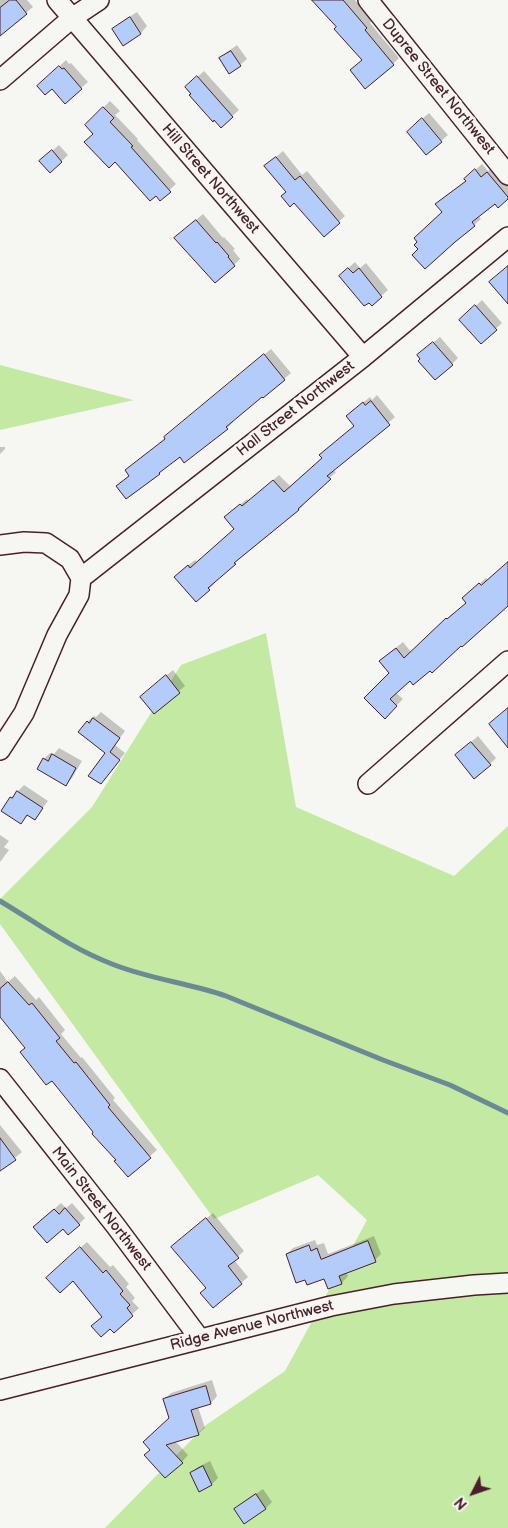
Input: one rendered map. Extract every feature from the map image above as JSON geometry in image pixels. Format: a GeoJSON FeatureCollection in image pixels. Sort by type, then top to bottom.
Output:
{"type":"FeatureCollection","features":[{"type":"Feature","properties":{"kind":"street","name":"Hill Street Northwest"},"geometry":{"type":"LineString","coordinates":[[57,0],[363,357]]}},
{"type":"Feature","properties":{"kind":"street"},"geometry":{"type":"LineString","coordinates":[[0,80],[72,18],[99,0]]}},
{"type":"Feature","properties":{"kind":"street","name":"Dupree Street Northwest"},"geometry":{"type":"LineString","coordinates":[[368,0],[508,175]]}},
{"type":"Feature","properties":{"kind":"street","name":"Hall Street Northwest"},"geometry":{"type":"LineString","coordinates":[[81,578],[363,357],[508,238]]}},
{"type":"Feature","properties":{"kind":"street"},"geometry":{"type":"LineString","coordinates":[[0,546],[24,542],[46,543],[70,559],[81,578],[79,595],[56,635],[24,713],[0,750]]}},
{"type":"Feature","properties":{"kind":"street"},"geometry":{"type":"LineString","coordinates":[[368,784],[508,661]]}},
{"type":"Feature","properties":{"kind":"street","name":"Main Street Northwest"},"geometry":{"type":"LineString","coordinates":[[0,1080],[115,1225],[200,1339]]}},
{"type":"Feature","properties":{"kind":"street","name":"Ridge Avenue Northwest"},"geometry":{"type":"LineString","coordinates":[[0,1390],[331,1306],[394,1294],[508,1283]]}},
{"type":"Feature","properties":{"kind":"green space"},"geometry":{"type":"Polygon","coordinates":[[[0,365],[133,400],[134,400],[0,430],[0,365]]]}},
{"type":"Feature","properties":{"kind":"green space"},"geometry":{"type":"Polygon","coordinates":[[[266,633],[296,807],[454,876],[508,826],[508,1528],[105,1528],[206,1425],[285,1371],[367,1220],[318,1175],[214,1219],[0,924],[0,899],[92,807],[181,665],[266,633]]]}},
{"type":"Feature","properties":{"kind":"building"},"geometry":{"type":"Polygon","coordinates":[[[10,0],[16,0],[27,14],[0,36],[0,8],[10,0]]]}},
{"type":"Feature","properties":{"kind":"building"},"geometry":{"type":"Polygon","coordinates":[[[312,0],[343,0],[367,28],[365,30],[394,65],[365,89],[350,70],[362,60],[334,29],[336,27],[312,0]]]}},
{"type":"Feature","properties":{"kind":"building"},"geometry":{"type":"Polygon","coordinates":[[[130,17],[141,34],[123,46],[112,29],[130,17]]]}},
{"type":"Feature","properties":{"kind":"building"},"geometry":{"type":"Polygon","coordinates":[[[231,51],[241,66],[229,74],[219,58],[231,51]]]}},
{"type":"Feature","properties":{"kind":"building"},"geometry":{"type":"Polygon","coordinates":[[[59,66],[62,69],[64,68],[82,89],[65,104],[52,89],[45,95],[37,86],[59,66]]]}},
{"type":"Feature","properties":{"kind":"building"},"geometry":{"type":"Polygon","coordinates":[[[197,76],[233,117],[221,128],[214,120],[213,122],[189,95],[191,94],[185,87],[197,76]]]}},
{"type":"Feature","properties":{"kind":"building"},"geometry":{"type":"Polygon","coordinates":[[[103,107],[114,118],[110,122],[133,146],[131,147],[171,192],[160,201],[156,196],[150,201],[115,162],[109,168],[84,142],[93,134],[85,125],[103,107]]]}},
{"type":"Feature","properties":{"kind":"building"},"geometry":{"type":"Polygon","coordinates":[[[422,118],[442,142],[426,155],[407,132],[422,118]]]}},
{"type":"Feature","properties":{"kind":"building"},"geometry":{"type":"Polygon","coordinates":[[[52,150],[62,162],[50,173],[39,161],[52,150]]]}},
{"type":"Feature","properties":{"kind":"building"},"geometry":{"type":"Polygon","coordinates":[[[276,157],[295,180],[300,176],[340,223],[324,237],[294,203],[290,207],[281,196],[286,192],[264,166],[276,157]]]}},
{"type":"Feature","properties":{"kind":"building"},"geometry":{"type":"Polygon","coordinates":[[[475,169],[481,177],[487,172],[508,199],[498,208],[495,204],[472,222],[475,226],[425,269],[412,255],[418,249],[414,245],[417,242],[414,238],[442,212],[435,204],[466,181],[464,179],[475,169]]]}},
{"type":"Feature","properties":{"kind":"building"},"geometry":{"type":"Polygon","coordinates":[[[196,220],[229,256],[235,266],[215,283],[174,238],[196,220]]]}},
{"type":"Feature","properties":{"kind":"building"},"geometry":{"type":"Polygon","coordinates":[[[508,266],[508,304],[489,282],[508,266]]]}},
{"type":"Feature","properties":{"kind":"building"},"geometry":{"type":"Polygon","coordinates":[[[348,268],[353,273],[359,268],[382,297],[372,306],[369,303],[364,306],[339,276],[348,268]]]}},
{"type":"Feature","properties":{"kind":"building"},"geometry":{"type":"Polygon","coordinates":[[[475,305],[497,330],[481,344],[459,320],[475,305]]]}},
{"type":"Feature","properties":{"kind":"building"},"geometry":{"type":"Polygon","coordinates":[[[433,342],[453,365],[435,380],[418,361],[420,359],[417,355],[433,342]]]}},
{"type":"Feature","properties":{"kind":"building"},"geometry":{"type":"Polygon","coordinates":[[[264,354],[285,380],[226,427],[228,429],[184,463],[180,457],[126,499],[116,486],[129,476],[125,470],[165,439],[164,437],[264,354]]]}},
{"type":"Feature","properties":{"kind":"building"},"geometry":{"type":"Polygon","coordinates":[[[371,401],[390,425],[327,476],[331,479],[299,510],[234,563],[236,564],[208,588],[210,590],[196,602],[174,577],[188,565],[190,568],[234,529],[224,517],[240,504],[242,506],[273,480],[284,492],[322,458],[319,455],[354,426],[346,416],[363,402],[365,405],[371,401]]]}},
{"type":"Feature","properties":{"kind":"building"},"geometry":{"type":"Polygon","coordinates":[[[508,562],[508,606],[432,673],[430,671],[413,685],[410,681],[390,699],[397,706],[385,719],[364,698],[389,673],[379,661],[396,648],[404,658],[446,618],[466,603],[462,598],[508,562]]]}},
{"type":"Feature","properties":{"kind":"building"},"geometry":{"type":"Polygon","coordinates":[[[166,675],[180,693],[154,714],[140,697],[166,675]]]}},
{"type":"Feature","properties":{"kind":"building"},"geometry":{"type":"Polygon","coordinates":[[[508,708],[508,748],[489,724],[508,708]]]}},
{"type":"Feature","properties":{"kind":"building"},"geometry":{"type":"Polygon","coordinates":[[[93,718],[120,738],[110,752],[120,760],[101,784],[88,776],[105,753],[78,732],[87,721],[89,723],[93,718]]]}},
{"type":"Feature","properties":{"kind":"building"},"geometry":{"type":"Polygon","coordinates":[[[471,742],[491,765],[474,779],[455,755],[471,742]]]}},
{"type":"Feature","properties":{"kind":"building"},"geometry":{"type":"Polygon","coordinates":[[[52,754],[76,768],[66,786],[37,769],[43,758],[48,761],[52,754]]]}},
{"type":"Feature","properties":{"kind":"building"},"geometry":{"type":"Polygon","coordinates":[[[17,791],[43,808],[35,820],[27,815],[21,824],[1,811],[10,797],[12,798],[17,791]]]}},
{"type":"Feature","properties":{"kind":"building"},"geometry":{"type":"Polygon","coordinates":[[[8,982],[29,1005],[32,1003],[60,1038],[56,1041],[74,1063],[76,1062],[110,1105],[108,1107],[151,1158],[128,1177],[114,1161],[116,1160],[92,1134],[93,1132],[52,1081],[46,1085],[20,1052],[25,1048],[0,1017],[0,989],[8,982]]]}},
{"type":"Feature","properties":{"kind":"building"},"geometry":{"type":"Polygon","coordinates":[[[0,1138],[16,1160],[0,1171],[0,1138]]]}},
{"type":"Feature","properties":{"kind":"building"},"geometry":{"type":"Polygon","coordinates":[[[65,1208],[80,1225],[68,1235],[63,1229],[47,1243],[33,1227],[54,1209],[59,1214],[65,1208]]]}},
{"type":"Feature","properties":{"kind":"building"},"geometry":{"type":"Polygon","coordinates":[[[206,1218],[239,1258],[228,1266],[242,1284],[213,1308],[200,1293],[206,1288],[171,1247],[206,1218]]]}},
{"type":"Feature","properties":{"kind":"building"},"geometry":{"type":"Polygon","coordinates":[[[368,1241],[376,1262],[339,1276],[342,1284],[328,1289],[324,1279],[307,1285],[305,1280],[296,1283],[286,1254],[309,1245],[311,1251],[317,1248],[321,1259],[368,1241]]]}},
{"type":"Feature","properties":{"kind":"building"},"geometry":{"type":"Polygon","coordinates":[[[80,1247],[103,1273],[106,1270],[123,1291],[120,1294],[130,1305],[127,1308],[133,1316],[114,1333],[110,1329],[101,1337],[91,1326],[102,1317],[73,1281],[60,1293],[46,1278],[80,1247]]]}},
{"type":"Feature","properties":{"kind":"building"},"geometry":{"type":"Polygon","coordinates":[[[206,1386],[211,1404],[191,1410],[199,1435],[166,1445],[183,1463],[165,1478],[144,1455],[150,1450],[143,1442],[169,1418],[163,1399],[206,1386]]]}},
{"type":"Feature","properties":{"kind":"building"},"geometry":{"type":"Polygon","coordinates":[[[203,1466],[212,1485],[199,1492],[190,1473],[203,1466]]]}},
{"type":"Feature","properties":{"kind":"building"},"geometry":{"type":"Polygon","coordinates":[[[256,1494],[266,1509],[244,1524],[234,1509],[256,1494]]]}},
{"type":"Feature","properties":{"kind":"waterway"},"geometry":{"type":"LineString","coordinates":[[0,901],[97,958],[140,974],[226,996],[383,1060],[450,1085],[508,1113]]}}]}
